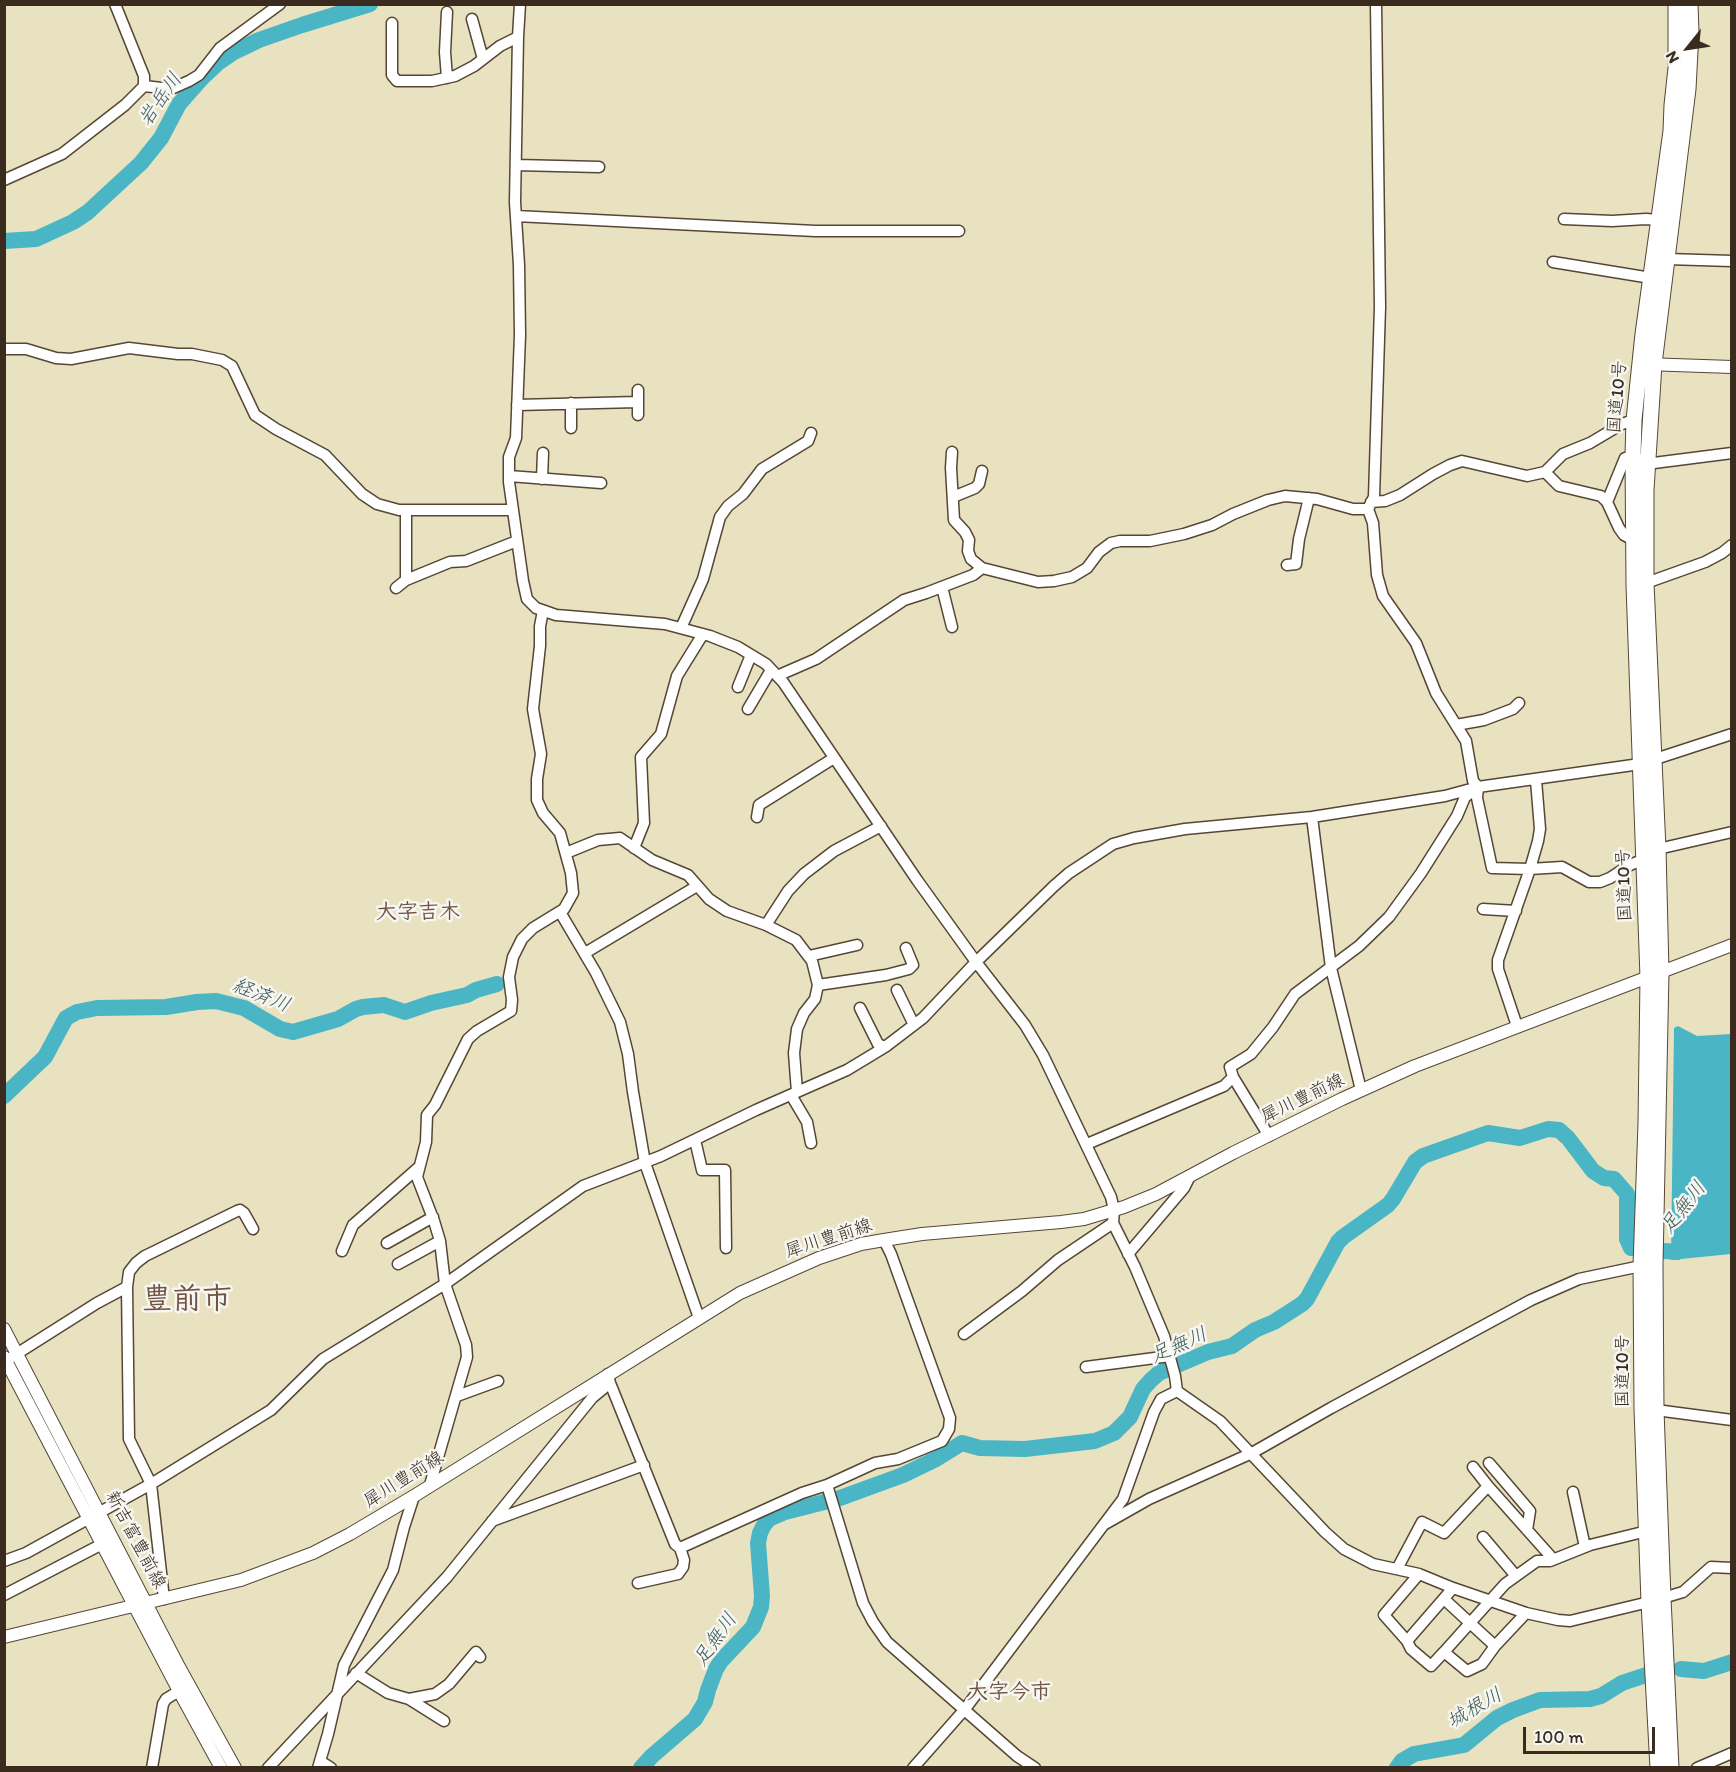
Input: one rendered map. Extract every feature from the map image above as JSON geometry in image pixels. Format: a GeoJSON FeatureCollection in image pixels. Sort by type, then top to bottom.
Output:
{"type":"FeatureCollection","features":[{"type":"Feature","properties":{"kind":"highway","name":"国道10号"},"geometry":{"type":"LineString","coordinates":[[1671,1767],[1656,1600],[1647,1531],[1642,1408],[1641,1266],[1658,849],[1647,761],[1633,540],[1647,364],[1651,278],[1671,131],[1676,68],[1676,4]]}},
{"type":"Feature","properties":{"kind":"highway","name":"国道10号"},"geometry":{"type":"LineString","coordinates":[[1658,1767],[1654,975],[1644,863],[1647,761],[1646,583],[1639,460],[1634,420],[1667,259],[1688,89],[1690,4]]}},
{"type":"Feature","properties":{"kind":"main road"},"geometry":{"type":"LineString","coordinates":[[1647,364],[1731,368]]}},
{"type":"Feature","properties":{"kind":"main road","name":"犀川豊前線"},"geometry":{"type":"LineString","coordinates":[[4,1637],[241,1580],[313,1553],[350,1534],[609,1378],[740,1293],[790,1270],[861,1244],[922,1234],[1084,1219],[1114,1210],[1156,1194],[1361,1090],[1415,1066],[1731,945]]}},
{"type":"Feature","properties":{"kind":"main road","name":"新吉富豊前線"},"geometry":{"type":"LineString","coordinates":[[4,1329],[9,1357],[142,1605],[235,1767]]}},
{"type":"Feature","properties":{"kind":"main road","name":"新吉富豊前線"},"geometry":{"type":"LineString","coordinates":[[142,1605],[179,1691],[221,1767]]}},
{"type":"Feature","properties":{"kind":"street"},"geometry":{"type":"LineString","coordinates":[[4,180],[62,154],[125,105],[144,86],[144,76],[115,4]]}},
{"type":"Feature","properties":{"kind":"street"},"geometry":{"type":"LineString","coordinates":[[144,86],[171,89],[199,75],[220,48],[280,4]]}},
{"type":"Feature","properties":{"kind":"street"},"geometry":{"type":"LineString","coordinates":[[520,4],[516,165],[520,335],[516,438],[509,457],[509,476],[527,599],[536,609],[556,615],[665,624],[703,634],[738,646],[766,664],[783,682],[976,962],[1025,1025],[1037,1045],[1111,1197],[1114,1210],[1113,1223],[1164,1336],[1177,1391],[1220,1421],[1325,1532],[1344,1549],[1373,1564],[1419,1574],[1453,1588],[1526,1612],[1570,1621],[1683,1592],[1711,1567],[1731,1568]]}},
{"type":"Feature","properties":{"kind":"street"},"geometry":{"type":"LineString","coordinates":[[1376,4],[1380,307],[1374,496],[1370,506],[1377,575],[1383,596],[1412,637],[1436,693],[1466,741],[1473,781],[1478,787],[1477,798],[1492,868],[1530,870],[1562,867],[1589,882],[1600,882],[1630,865],[1637,862],[1644,863],[1658,849],[1731,832]]}},
{"type":"Feature","properties":{"kind":"street"},"geometry":{"type":"LineString","coordinates":[[447,12],[445,52],[447,78]]}},
{"type":"Feature","properties":{"kind":"street"},"geometry":{"type":"LineString","coordinates":[[472,19],[483,59]]}},
{"type":"Feature","properties":{"kind":"street"},"geometry":{"type":"LineString","coordinates":[[392,23],[392,75],[397,81],[432,81],[455,76],[474,66],[500,46],[518,37]]}},
{"type":"Feature","properties":{"kind":"street"},"geometry":{"type":"LineString","coordinates":[[516,165],[599,167]]}},
{"type":"Feature","properties":{"kind":"street"},"geometry":{"type":"LineString","coordinates":[[516,216],[815,231],[959,231]]}},
{"type":"Feature","properties":{"kind":"street"},"geometry":{"type":"LineString","coordinates":[[1564,219],[1659,220]]}},
{"type":"Feature","properties":{"kind":"street"},"geometry":{"type":"LineString","coordinates":[[1667,259],[1731,261]]}},
{"type":"Feature","properties":{"kind":"street"},"geometry":{"type":"LineString","coordinates":[[1553,262],[1651,278]]}},
{"type":"Feature","properties":{"kind":"street"},"geometry":{"type":"LineString","coordinates":[[4,349],[26,350],[56,358],[71,359],[129,348],[192,354],[222,360],[232,366],[255,415],[325,455],[362,494],[377,504],[399,510],[513,510]]}},
{"type":"Feature","properties":{"kind":"street"},"geometry":{"type":"LineString","coordinates":[[638,390],[638,415]]}},
{"type":"Feature","properties":{"kind":"street"},"geometry":{"type":"LineString","coordinates":[[517,405],[638,402]]}},
{"type":"Feature","properties":{"kind":"street"},"geometry":{"type":"LineString","coordinates":[[571,403],[571,428]]}},
{"type":"Feature","properties":{"kind":"street"},"geometry":{"type":"LineString","coordinates":[[952,452],[954,520],[969,540],[968,551],[971,559],[982,568],[1038,582],[1072,577],[1087,568],[1099,552],[1111,543],[1150,541],[1184,534],[1212,525],[1268,500],[1285,496],[1317,499],[1353,509],[1370,506],[1400,495],[1433,474],[1462,461],[1527,476],[1545,472],[1563,454],[1634,420]]}},
{"type":"Feature","properties":{"kind":"street"},"geometry":{"type":"LineString","coordinates":[[681,628],[703,579],[720,517],[728,506],[743,494],[762,469],[808,441],[811,433]]}},
{"type":"Feature","properties":{"kind":"street"},"geometry":{"type":"LineString","coordinates":[[542,479],[543,453]]}},
{"type":"Feature","properties":{"kind":"street"},"geometry":{"type":"LineString","coordinates":[[1607,502],[1624,458],[1639,460],[1731,453]]}},
{"type":"Feature","properties":{"kind":"street"},"geometry":{"type":"LineString","coordinates":[[953,497],[975,488],[982,471]]}},
{"type":"Feature","properties":{"kind":"street"},"geometry":{"type":"LineString","coordinates":[[1545,472],[1559,486],[1601,496],[1607,502],[1618,528],[1633,540]]}},
{"type":"Feature","properties":{"kind":"street"},"geometry":{"type":"LineString","coordinates":[[509,476],[601,483]]}},
{"type":"Feature","properties":{"kind":"street"},"geometry":{"type":"LineString","coordinates":[[1287,565],[1296,564],[1299,539],[1309,498]]}},
{"type":"Feature","properties":{"kind":"street"},"geometry":{"type":"LineString","coordinates":[[406,510],[406,580]]}},
{"type":"Feature","properties":{"kind":"street"},"geometry":{"type":"LineString","coordinates":[[396,588],[406,580],[450,562],[466,561],[517,541]]}},
{"type":"Feature","properties":{"kind":"street"},"geometry":{"type":"LineString","coordinates":[[1646,583],[1705,562],[1731,545]]}},
{"type":"Feature","properties":{"kind":"street"},"geometry":{"type":"LineString","coordinates":[[748,709],[774,673],[816,659],[904,600],[973,575],[982,568]]}},
{"type":"Feature","properties":{"kind":"street"},"geometry":{"type":"LineString","coordinates":[[942,587],[952,627]]}},
{"type":"Feature","properties":{"kind":"street"},"geometry":{"type":"LineString","coordinates":[[430,1485],[467,1357],[466,1345],[445,1284],[440,1241],[417,1177],[426,1142],[427,1115],[435,1105],[468,1039],[511,1011],[509,977],[513,957],[522,939],[533,928],[564,909],[573,893],[571,873],[560,833],[543,813],[537,800],[537,779],[541,754],[533,709],[543,611]]}},
{"type":"Feature","properties":{"kind":"street"},"geometry":{"type":"LineString","coordinates":[[634,848],[644,823],[641,757],[662,734],[677,676],[703,634]]}},
{"type":"Feature","properties":{"kind":"street"},"geometry":{"type":"LineString","coordinates":[[738,687],[751,655]]}},
{"type":"Feature","properties":{"kind":"street"},"geometry":{"type":"LineString","coordinates":[[1456,725],[1484,720],[1513,708],[1519,703]]}},
{"type":"Feature","properties":{"kind":"street"},"geometry":{"type":"LineString","coordinates":[[4,1561],[26,1553],[151,1484],[271,1410],[323,1359],[445,1284],[583,1186],[645,1163],[695,1140],[847,1070],[885,1047],[923,1018],[976,962],[1054,886],[1095,855],[1122,840],[1185,829],[1312,817],[1446,796],[1478,787],[1536,780],[1647,761],[1731,734]]}},
{"type":"Feature","properties":{"kind":"street"},"geometry":{"type":"LineString","coordinates":[[757,817],[759,805],[834,758]]}},
{"type":"Feature","properties":{"kind":"street"},"geometry":{"type":"LineString","coordinates":[[1517,1026],[1498,969],[1498,960],[1530,870],[1540,829],[1536,780]]}},
{"type":"Feature","properties":{"kind":"street"},"geometry":{"type":"LineString","coordinates":[[1269,1136],[1233,1077],[1230,1067],[1251,1054],[1295,994],[1359,946],[1389,917],[1421,873],[1465,797],[1478,787]]}},
{"type":"Feature","properties":{"kind":"street"},"geometry":{"type":"LineString","coordinates":[[1312,817],[1331,968],[1361,1090]]}},
{"type":"Feature","properties":{"kind":"street"},"geometry":{"type":"LineString","coordinates":[[766,925],[788,891],[804,873],[834,851],[881,826]]}},
{"type":"Feature","properties":{"kind":"street"},"geometry":{"type":"LineString","coordinates":[[566,853],[598,840],[620,838],[652,860],[688,875],[709,899],[727,911],[766,925],[796,940],[812,961],[818,985],[815,999],[804,1013],[797,1029],[794,1053],[794,1093],[807,1122],[812,1143]]}},
{"type":"Feature","properties":{"kind":"street"},"geometry":{"type":"LineString","coordinates":[[585,954],[697,886]]}},
{"type":"Feature","properties":{"kind":"street"},"geometry":{"type":"LineString","coordinates":[[1483,909],[1516,911]]}},
{"type":"Feature","properties":{"kind":"street"},"geometry":{"type":"LineString","coordinates":[[560,912],[596,973],[620,1022],[628,1054],[645,1163],[699,1318]]}},
{"type":"Feature","properties":{"kind":"street"},"geometry":{"type":"LineString","coordinates":[[809,956],[857,945]]}},
{"type":"Feature","properties":{"kind":"street"},"geometry":{"type":"LineString","coordinates":[[818,985],[886,975],[909,969],[913,965],[906,948]]}},
{"type":"Feature","properties":{"kind":"street"},"geometry":{"type":"LineString","coordinates":[[897,990],[914,1025]]}},
{"type":"Feature","properties":{"kind":"street"},"geometry":{"type":"LineString","coordinates":[[860,1008],[878,1044],[885,1047]]}},
{"type":"Feature","properties":{"kind":"street"},"geometry":{"type":"LineString","coordinates":[[1087,1144],[1224,1086],[1233,1077]]}},
{"type":"Feature","properties":{"kind":"street"},"geometry":{"type":"LineString","coordinates":[[695,1140],[702,1170],[725,1170],[726,1248]]}},
{"type":"Feature","properties":{"kind":"street"},"geometry":{"type":"LineString","coordinates":[[342,1251],[353,1225],[418,1168]]}},
{"type":"Feature","properties":{"kind":"street"},"geometry":{"type":"LineString","coordinates":[[1128,1254],[1184,1188],[1190,1176]]}},
{"type":"Feature","properties":{"kind":"street"},"geometry":{"type":"LineString","coordinates":[[165,1599],[151,1484],[129,1439],[127,1287],[129,1272],[139,1260],[230,1213],[242,1211],[253,1229]]}},
{"type":"Feature","properties":{"kind":"street"},"geometry":{"type":"LineString","coordinates":[[387,1243],[433,1217]]}},
{"type":"Feature","properties":{"kind":"street"},"geometry":{"type":"LineString","coordinates":[[964,1334],[1022,1291],[1058,1260],[1113,1223]]}},
{"type":"Feature","properties":{"kind":"street"},"geometry":{"type":"LineString","coordinates":[[680,1548],[802,1492],[827,1485],[875,1463],[898,1459],[942,1441],[949,1429],[950,1418],[884,1240]]}},
{"type":"Feature","properties":{"kind":"street"},"geometry":{"type":"LineString","coordinates":[[398,1264],[440,1241]]}},
{"type":"Feature","properties":{"kind":"street"},"geometry":{"type":"LineString","coordinates":[[1105,1524],[1149,1499],[1252,1453],[1531,1300],[1579,1279],[1641,1266]]}},
{"type":"Feature","properties":{"kind":"street"},"geometry":{"type":"LineString","coordinates":[[9,1357],[127,1287]]}},
{"type":"Feature","properties":{"kind":"street"},"geometry":{"type":"LineString","coordinates":[[1086,1367],[1170,1356]]}},
{"type":"Feature","properties":{"kind":"street"},"geometry":{"type":"LineString","coordinates":[[268,1767],[447,1577],[609,1378],[675,1544],[680,1548],[684,1560],[683,1567],[678,1574],[638,1583]]}},
{"type":"Feature","properties":{"kind":"street"},"geometry":{"type":"LineString","coordinates":[[457,1396],[498,1381]]}},
{"type":"Feature","properties":{"kind":"street"},"geometry":{"type":"LineString","coordinates":[[914,1767],[965,1709],[1123,1499],[1161,1399],[1177,1391]]}},
{"type":"Feature","properties":{"kind":"street"},"geometry":{"type":"LineString","coordinates":[[1656,1410],[1731,1420]]}},
{"type":"Feature","properties":{"kind":"street"},"geometry":{"type":"LineString","coordinates":[[1489,1463],[1530,1511],[1527,1530]]}},
{"type":"Feature","properties":{"kind":"street"},"geometry":{"type":"LineString","coordinates":[[492,1521],[644,1465]]}},
{"type":"Feature","properties":{"kind":"street"},"geometry":{"type":"LineString","coordinates":[[1473,1467],[1553,1559]]}},
{"type":"Feature","properties":{"kind":"street"},"geometry":{"type":"LineString","coordinates":[[827,1485],[863,1603],[887,1641],[1017,1756],[1035,1767]]}},
{"type":"Feature","properties":{"kind":"street"},"geometry":{"type":"LineString","coordinates":[[1397,1569],[1422,1522],[1444,1533],[1488,1486]]}},
{"type":"Feature","properties":{"kind":"street"},"geometry":{"type":"LineString","coordinates":[[1573,1492],[1585,1547]]}},
{"type":"Feature","properties":{"kind":"street"},"geometry":{"type":"LineString","coordinates":[[332,1767],[319,1764],[344,1665],[393,1570],[414,1496]]}},
{"type":"Feature","properties":{"kind":"street"},"geometry":{"type":"LineString","coordinates":[[1419,1574],[1384,1615],[1407,1641],[1411,1649],[1431,1666],[1504,1584],[1537,1561],[1550,1561],[1585,1547],[1647,1531]]}},
{"type":"Feature","properties":{"kind":"street"},"geometry":{"type":"LineString","coordinates":[[1483,1537],[1516,1576]]}},
{"type":"Feature","properties":{"kind":"street"},"geometry":{"type":"LineString","coordinates":[[4,1595],[108,1540]]}},
{"type":"Feature","properties":{"kind":"street"},"geometry":{"type":"LineString","coordinates":[[1407,1641],[1453,1588]]}},
{"type":"Feature","properties":{"kind":"street"},"geometry":{"type":"LineString","coordinates":[[1444,1599],[1495,1646]]}},
{"type":"Feature","properties":{"kind":"street"},"geometry":{"type":"LineString","coordinates":[[1443,1652],[1467,1671],[1482,1664],[1526,1612]]}},
{"type":"Feature","properties":{"kind":"street"},"geometry":{"type":"LineString","coordinates":[[408,1699],[435,1694],[449,1684],[476,1652],[480,1657]]}},
{"type":"Feature","properties":{"kind":"street"},"geometry":{"type":"LineString","coordinates":[[356,1673],[388,1693],[408,1699],[444,1721]]}},
{"type":"Feature","properties":{"kind":"street"},"geometry":{"type":"LineString","coordinates":[[152,1767],[163,1704],[166,1699],[179,1691]]}},
{"type":"Feature","properties":{"kind":"street"},"geometry":{"type":"LineString","coordinates":[[1697,1767],[1731,1753]]}},
{"type":"Feature","properties":{"kind":"water"},"geometry":{"type":"Polygon","coordinates":[[[1678,1026],[1697,1036],[1731,1034],[1731,1254],[1671,1260],[1674,1028],[1678,1026]]]}},
{"type":"Feature","properties":{"kind":"waterway","name":"岩岳川"},"geometry":{"type":"LineString","coordinates":[[4,241],[36,239],[73,222],[88,212],[141,163],[161,138],[179,104],[202,78],[234,52],[259,40],[370,4]]}},
{"type":"Feature","properties":{"kind":"waterway","name":"経済川"},"geometry":{"type":"LineString","coordinates":[[4,1096],[45,1057],[66,1018],[77,1012],[97,1008],[166,1007],[216,1001],[244,1008],[280,1029],[293,1032],[338,1019],[363,1007],[384,1005],[405,1012],[497,984]]}},
{"type":"Feature","properties":{"kind":"waterway","name":"足無川"},"geometry":{"type":"LineString","coordinates":[[641,1768],[695,1719],[705,1702],[721,1661],[753,1627],[761,1607],[762,1596],[758,1543],[760,1533],[769,1519],[785,1512],[840,1498],[903,1475],[962,1443],[980,1448],[1025,1449],[1095,1441],[1114,1433],[1130,1417],[1143,1389],[1159,1373],[1208,1352],[1232,1346],[1255,1330],[1274,1322],[1302,1304],[1307,1299],[1338,1242],[1388,1205],[1415,1162],[1423,1156],[1488,1133],[1520,1138],[1548,1129],[1559,1130],[1568,1138],[1593,1171],[1604,1178],[1614,1179],[1627,1194],[1627,1239],[1631,1248],[1634,1248]]}},
{"type":"Feature","properties":{"kind":"waterway","name":"足無川"},"geometry":{"type":"LineString","coordinates":[[1665,1251],[1677,1252],[1687,1239]]}},
{"type":"Feature","properties":{"kind":"waterway","name":"城根川"},"geometry":{"type":"LineString","coordinates":[[1681,1669],[1704,1671],[1732,1662]]}},
{"type":"Feature","properties":{"kind":"waterway","name":"城根川"},"geometry":{"type":"LineString","coordinates":[[1397,1768],[1402,1761],[1414,1754],[1464,1745],[1497,1718],[1513,1710],[1540,1700],[1590,1699],[1601,1696],[1622,1683],[1646,1675]]}},
{"type":"Feature","properties":{"kind":"district","name":"大字吉木"},"geometry":{"type":"Point","coordinates":[418,913]}},
{"type":"Feature","properties":{"kind":"district","name":"豊前市"},"geometry":{"type":"Point","coordinates":[187,1300]}},
{"type":"Feature","properties":{"kind":"district","name":"大字今市"},"geometry":{"type":"Point","coordinates":[1009,1693]}}]}
